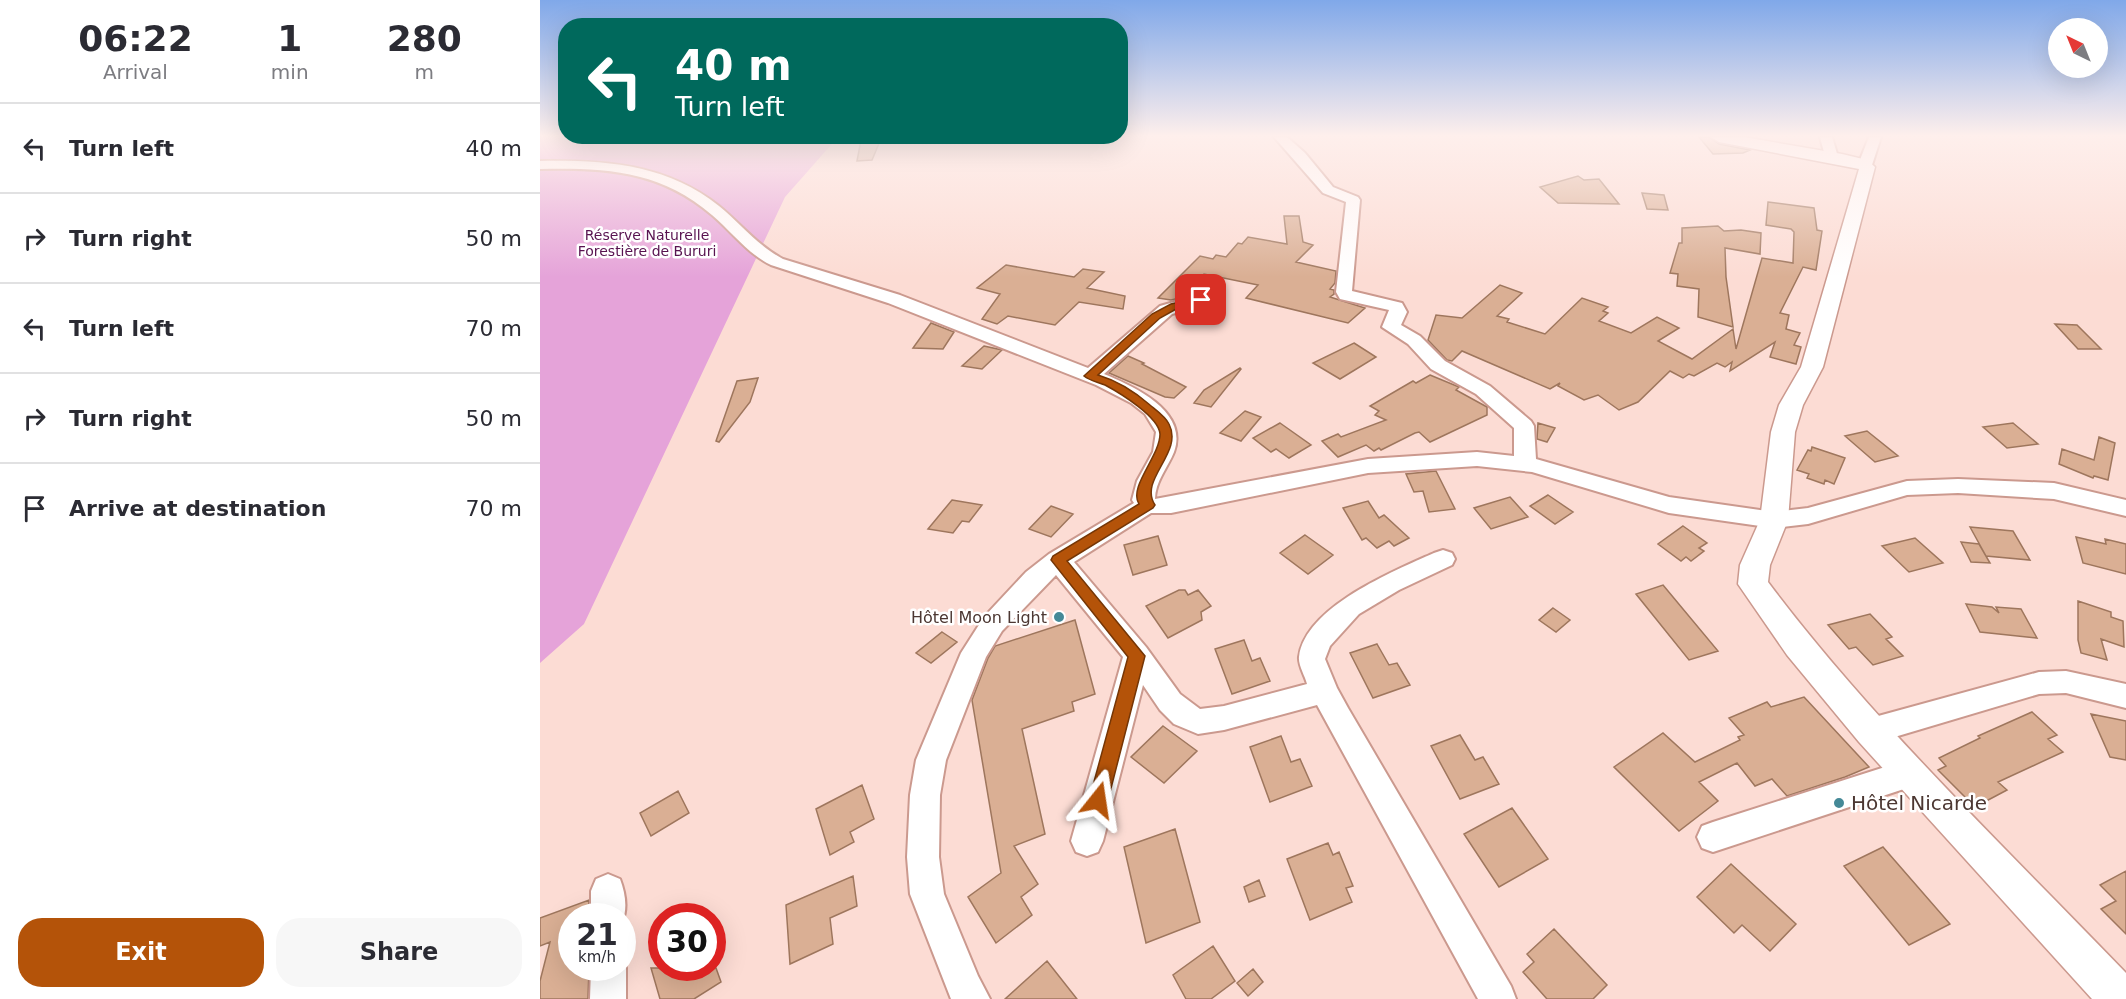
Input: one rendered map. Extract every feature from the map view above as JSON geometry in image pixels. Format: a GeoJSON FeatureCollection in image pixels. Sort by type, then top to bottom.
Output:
{"type":"FeatureCollection","features":[{"type":"Feature","properties":{"kind":"street"},"geometry":{"type":"LineString","coordinates":[[675,184],[684,188],[765,256],[777,262],[891,298],[1108,382],[1133,396],[1163,423],[1166,434],[1164,450],[1143,490],[1143,500],[1148,505],[1158,507],[1172,505],[1368,466],[1477,459],[1525,464],[1669,505],[1774,520],[1808,516],[1907,488],[2054,491],[2126,508]]}},
{"type":"Feature","properties":{"kind":"street"},"geometry":{"type":"LineString","coordinates":[[1323,184],[1328,190],[1353,200],[1344,292],[1352,297],[1396,307],[1398,312],[1392,327],[1414,340],[1438,365],[1483,390],[1524,426],[1525,464]]}},
{"type":"Feature","properties":{"kind":"street"},"geometry":{"type":"LineString","coordinates":[[1863,184],[1812,367],[1791,405],[1783,432],[1774,520],[1755,565],[1753,584],[1798,646],[1871,731],[2121,999]]}},
{"type":"Feature","properties":{"kind":"street"},"geometry":{"type":"LineString","coordinates":[[1090,376],[1156,316],[1174,306],[1201,300],[1211,294],[1212,285]]}},
{"type":"Feature","properties":{"kind":"street"},"geometry":{"type":"LineString","coordinates":[[964,996],[927,894],[923,857],[925,806],[931,760],[974,653],[993,624],[1035,579],[1058,560],[1148,505]]}},
{"type":"Feature","properties":{"kind":"street"},"geometry":{"type":"LineString","coordinates":[[1443,559],[1390,583],[1350,607],[1318,641],[1312,659],[1324,691],[1498,999]]}},
{"type":"Feature","properties":{"kind":"street"},"geometry":{"type":"LineString","coordinates":[[1058,560],[1137,656],[1170,702],[1184,715],[1198,722],[1224,718],[1324,691]]}},
{"type":"Feature","properties":{"kind":"street"},"geometry":{"type":"LineString","coordinates":[[1087,841],[1137,656]]}},
{"type":"Feature","properties":{"kind":"street"},"geometry":{"type":"LineString","coordinates":[[1871,731],[2039,683],[2066,682],[2126,696]]}},
{"type":"Feature","properties":{"kind":"street"},"geometry":{"type":"LineString","coordinates":[[1713,837],[1910,773]]}},
{"type":"Feature","properties":{"kind":"street"},"geometry":{"type":"LineString","coordinates":[[608,981],[608,999]]}},
{"type":"Feature","properties":{"kind":"green space","name":"Réserve Naturelle Forestière de Bururi"},"geometry":{"type":"Polygon","coordinates":[[[540,184],[797,184],[785,197],[584,624],[540,663],[540,184]]]}},
{"type":"Feature","properties":{"kind":"building"},"geometry":{"type":"Polygon","coordinates":[[[1552,184],[1603,184],[1619,204],[1558,203],[1540,187],[1552,184]]]}},
{"type":"Feature","properties":{"kind":"building"},"geometry":{"type":"Polygon","coordinates":[[[1642,193],[1664,195],[1668,210],[1647,209],[1642,193]]]}},
{"type":"Feature","properties":{"kind":"building"},"geometry":{"type":"Polygon","coordinates":[[[1768,202],[1814,208],[1817,230],[1822,231],[1816,270],[1803,267],[1780,313],[1789,315],[1786,329],[1800,333],[1794,345],[1801,347],[1796,364],[1770,357],[1775,342],[1730,371],[1732,362],[1725,367],[1717,363],[1694,376],[1689,374],[1683,378],[1670,371],[1638,402],[1619,410],[1598,395],[1584,400],[1558,386],[1560,383],[1550,389],[1462,351],[1452,361],[1447,360],[1428,340],[1436,315],[1462,318],[1500,285],[1522,293],[1497,316],[1509,319],[1507,322],[1545,334],[1582,298],[1608,307],[1603,311],[1608,313],[1599,321],[1631,333],[1657,317],[1679,328],[1658,341],[1692,359],[1733,329],[1736,349],[1762,258],[1793,263],[1794,232],[1791,229],[1766,225],[1768,202]]]}},
{"type":"Feature","properties":{"kind":"building"},"geometry":{"type":"Polygon","coordinates":[[[1284,216],[1299,216],[1303,242],[1313,245],[1296,262],[1336,271],[1335,283],[1330,289],[1334,290],[1334,294],[1330,297],[1365,308],[1348,323],[1246,298],[1258,285],[1204,274],[1180,298],[1171,300],[1158,298],[1200,256],[1213,259],[1216,255],[1226,257],[1238,243],[1242,244],[1248,237],[1287,244],[1284,216]]]}},
{"type":"Feature","properties":{"kind":"building"},"geometry":{"type":"Polygon","coordinates":[[[1718,226],[1724,231],[1741,230],[1761,233],[1760,254],[1725,248],[1726,277],[1733,327],[1698,317],[1699,289],[1677,286],[1678,274],[1670,273],[1679,243],[1682,243],[1682,228],[1718,226]]]}},
{"type":"Feature","properties":{"kind":"building"},"geometry":{"type":"Polygon","coordinates":[[[1006,265],[1074,277],[1083,269],[1104,272],[1087,288],[1125,296],[1123,309],[1079,302],[1055,325],[1008,316],[997,324],[982,319],[1000,294],[977,288],[1006,265]]]}},
{"type":"Feature","properties":{"kind":"building"},"geometry":{"type":"Polygon","coordinates":[[[931,323],[954,332],[943,349],[913,348],[931,323]]]}},
{"type":"Feature","properties":{"kind":"building"},"geometry":{"type":"Polygon","coordinates":[[[2055,324],[2077,325],[2101,349],[2078,349],[2055,324]]]}},
{"type":"Feature","properties":{"kind":"building"},"geometry":{"type":"Polygon","coordinates":[[[1354,343],[1376,357],[1340,379],[1313,363],[1354,343]]]}},
{"type":"Feature","properties":{"kind":"building"},"geometry":{"type":"Polygon","coordinates":[[[984,346],[1002,350],[982,369],[962,366],[984,346]]]}},
{"type":"Feature","properties":{"kind":"building"},"geometry":{"type":"Polygon","coordinates":[[[1128,356],[1186,387],[1174,398],[1165,397],[1109,373],[1128,356]]]}},
{"type":"Feature","properties":{"kind":"building"},"geometry":{"type":"Polygon","coordinates":[[[1240,368],[1211,407],[1194,403],[1204,390],[1240,368]]]}},
{"type":"Feature","properties":{"kind":"building"},"geometry":{"type":"Polygon","coordinates":[[[1430,375],[1459,387],[1456,390],[1487,407],[1487,415],[1430,442],[1419,432],[1381,450],[1379,448],[1374,451],[1366,445],[1338,457],[1322,441],[1338,434],[1341,437],[1386,420],[1375,415],[1379,411],[1370,406],[1413,381],[1416,383],[1430,375]]]}},
{"type":"Feature","properties":{"kind":"building"},"geometry":{"type":"Polygon","coordinates":[[[758,378],[750,402],[719,442],[716,441],[737,381],[758,378]]]}},
{"type":"Feature","properties":{"kind":"building"},"geometry":{"type":"Polygon","coordinates":[[[1245,411],[1261,417],[1241,441],[1220,433],[1245,411]]]}},
{"type":"Feature","properties":{"kind":"building"},"geometry":{"type":"Polygon","coordinates":[[[1280,423],[1311,445],[1289,458],[1276,449],[1271,452],[1253,438],[1280,423]]]}},
{"type":"Feature","properties":{"kind":"building"},"geometry":{"type":"Polygon","coordinates":[[[1538,423],[1555,428],[1547,442],[1537,439],[1538,423]]]}},
{"type":"Feature","properties":{"kind":"building"},"geometry":{"type":"Polygon","coordinates":[[[2013,423],[2038,444],[2007,448],[1983,427],[2013,423]]]}},
{"type":"Feature","properties":{"kind":"building"},"geometry":{"type":"Polygon","coordinates":[[[1867,431],[1898,456],[1875,462],[1845,436],[1867,431]]]}},
{"type":"Feature","properties":{"kind":"building"},"geometry":{"type":"Polygon","coordinates":[[[2099,437],[2115,443],[2108,480],[2094,476],[2093,478],[2059,464],[2062,449],[2094,460],[2099,437]]]}},
{"type":"Feature","properties":{"kind":"building"},"geometry":{"type":"Polygon","coordinates":[[[1812,447],[1845,458],[1834,484],[1825,480],[1824,484],[1807,478],[1809,474],[1797,470],[1812,447]]]}},
{"type":"Feature","properties":{"kind":"building"},"geometry":{"type":"Polygon","coordinates":[[[1436,471],[1455,509],[1429,512],[1423,491],[1414,492],[1406,474],[1436,471]]]}},
{"type":"Feature","properties":{"kind":"building"},"geometry":{"type":"Polygon","coordinates":[[[1548,495],[1573,512],[1555,524],[1530,506],[1548,495]]]}},
{"type":"Feature","properties":{"kind":"building"},"geometry":{"type":"Polygon","coordinates":[[[1510,497],[1528,517],[1491,529],[1474,508],[1510,497]]]}},
{"type":"Feature","properties":{"kind":"building"},"geometry":{"type":"Polygon","coordinates":[[[952,500],[982,505],[969,522],[962,521],[953,533],[928,529],[952,500]]]}},
{"type":"Feature","properties":{"kind":"building"},"geometry":{"type":"Polygon","coordinates":[[[1368,501],[1379,518],[1384,515],[1409,538],[1394,546],[1389,541],[1377,548],[1366,538],[1362,540],[1343,508],[1368,501]]]}},
{"type":"Feature","properties":{"kind":"building"},"geometry":{"type":"Polygon","coordinates":[[[1051,506],[1073,514],[1051,537],[1029,529],[1051,506]]]}},
{"type":"Feature","properties":{"kind":"building"},"geometry":{"type":"Polygon","coordinates":[[[1683,526],[1707,543],[1699,548],[1704,551],[1691,561],[1686,557],[1681,561],[1658,544],[1683,526]]]}},
{"type":"Feature","properties":{"kind":"building"},"geometry":{"type":"Polygon","coordinates":[[[1970,527],[2013,531],[2030,560],[1986,556],[1970,527]]]}},
{"type":"Feature","properties":{"kind":"building"},"geometry":{"type":"Polygon","coordinates":[[[1305,535],[1333,555],[1308,574],[1280,553],[1305,535]]]}},
{"type":"Feature","properties":{"kind":"building"},"geometry":{"type":"Polygon","coordinates":[[[1158,536],[1167,565],[1133,575],[1124,545],[1158,536]]]}},
{"type":"Feature","properties":{"kind":"building"},"geometry":{"type":"Polygon","coordinates":[[[2076,537],[2106,544],[2105,539],[2126,544],[2126,574],[2083,563],[2076,537]]]}},
{"type":"Feature","properties":{"kind":"building"},"geometry":{"type":"Polygon","coordinates":[[[1915,538],[1943,563],[1909,572],[1882,546],[1915,538]]]}},
{"type":"Feature","properties":{"kind":"building"},"geometry":{"type":"Polygon","coordinates":[[[1961,542],[1979,544],[1990,563],[1971,562],[1961,542]]]}},
{"type":"Feature","properties":{"kind":"building"},"geometry":{"type":"Polygon","coordinates":[[[1663,585],[1718,651],[1689,660],[1636,594],[1663,585]]]}},
{"type":"Feature","properties":{"kind":"building"},"geometry":{"type":"Polygon","coordinates":[[[1179,590],[1185,590],[1188,595],[1198,590],[1211,606],[1201,612],[1202,620],[1168,638],[1146,606],[1179,590]]]}},
{"type":"Feature","properties":{"kind":"building"},"geometry":{"type":"Polygon","coordinates":[[[2078,601],[2111,612],[2111,617],[2123,621],[2124,647],[2101,639],[2107,660],[2081,653],[2078,640],[2078,601]]]}},
{"type":"Feature","properties":{"kind":"building"},"geometry":{"type":"Polygon","coordinates":[[[1966,604],[1992,607],[1999,613],[1996,607],[2021,609],[2037,638],[1980,632],[1966,604]]]}},
{"type":"Feature","properties":{"kind":"building"},"geometry":{"type":"Polygon","coordinates":[[[1553,608],[1570,620],[1556,632],[1539,620],[1553,608]]]}},
{"type":"Feature","properties":{"kind":"building"},"geometry":{"type":"Polygon","coordinates":[[[1870,614],[1892,637],[1886,639],[1903,656],[1873,665],[1856,647],[1849,649],[1828,625],[1870,614]]]}},
{"type":"Feature","properties":{"kind":"building"},"geometry":{"type":"Polygon","coordinates":[[[1075,620],[1095,694],[1072,702],[1074,711],[1022,729],[1045,834],[1014,846],[1038,884],[1021,897],[1032,915],[996,943],[968,897],[1001,873],[972,700],[995,646],[1075,620]]]}},
{"type":"Feature","properties":{"kind":"building"},"geometry":{"type":"Polygon","coordinates":[[[942,632],[957,642],[931,663],[916,653],[942,632]]]}},
{"type":"Feature","properties":{"kind":"building"},"geometry":{"type":"Polygon","coordinates":[[[1244,640],[1252,661],[1260,658],[1270,681],[1232,694],[1215,649],[1244,640]]]}},
{"type":"Feature","properties":{"kind":"building"},"geometry":{"type":"Polygon","coordinates":[[[1377,644],[1389,665],[1397,663],[1410,685],[1373,698],[1350,653],[1377,644]]]}},
{"type":"Feature","properties":{"kind":"building"},"geometry":{"type":"Polygon","coordinates":[[[1804,697],[1869,767],[1787,796],[1772,779],[1755,786],[1737,763],[1699,782],[1718,801],[1679,831],[1614,767],[1663,733],[1695,762],[1740,740],[1738,737],[1744,735],[1729,718],[1767,702],[1771,707],[1804,697]]]}},
{"type":"Feature","properties":{"kind":"building"},"geometry":{"type":"Polygon","coordinates":[[[2032,712],[2057,735],[2048,739],[2063,752],[1998,782],[2007,790],[1975,807],[1938,770],[1946,766],[1939,758],[1980,738],[1978,736],[2032,712]]]}},
{"type":"Feature","properties":{"kind":"building"},"geometry":{"type":"Polygon","coordinates":[[[2091,714],[2126,721],[2126,760],[2110,757],[2091,714]]]}},
{"type":"Feature","properties":{"kind":"building"},"geometry":{"type":"Polygon","coordinates":[[[1163,726],[1197,751],[1164,783],[1131,757],[1163,726]]]}},
{"type":"Feature","properties":{"kind":"building"},"geometry":{"type":"Polygon","coordinates":[[[1460,735],[1475,760],[1483,757],[1499,784],[1460,799],[1431,746],[1460,735]]]}},
{"type":"Feature","properties":{"kind":"building"},"geometry":{"type":"Polygon","coordinates":[[[1281,736],[1291,762],[1300,759],[1312,786],[1270,802],[1250,747],[1281,736]]]}},
{"type":"Feature","properties":{"kind":"building"},"geometry":{"type":"Polygon","coordinates":[[[862,785],[874,819],[850,832],[854,842],[830,855],[816,809],[862,785]]]}},
{"type":"Feature","properties":{"kind":"building"},"geometry":{"type":"Polygon","coordinates":[[[678,791],[689,813],[651,836],[640,813],[678,791]]]}},
{"type":"Feature","properties":{"kind":"building"},"geometry":{"type":"Polygon","coordinates":[[[1512,808],[1548,859],[1499,887],[1464,834],[1512,808]]]}},
{"type":"Feature","properties":{"kind":"building"},"geometry":{"type":"Polygon","coordinates":[[[1175,829],[1200,922],[1146,943],[1124,847],[1175,829]]]}},
{"type":"Feature","properties":{"kind":"building"},"geometry":{"type":"Polygon","coordinates":[[[1328,843],[1333,855],[1339,852],[1353,886],[1346,888],[1352,902],[1310,920],[1287,859],[1328,843]]]}},
{"type":"Feature","properties":{"kind":"building"},"geometry":{"type":"Polygon","coordinates":[[[1883,847],[1950,924],[1909,945],[1844,866],[1883,847]]]}},
{"type":"Feature","properties":{"kind":"building"},"geometry":{"type":"Polygon","coordinates":[[[1731,864],[1796,924],[1770,951],[1742,925],[1734,933],[1697,897],[1731,864]]]}},
{"type":"Feature","properties":{"kind":"building"},"geometry":{"type":"Polygon","coordinates":[[[2126,871],[2126,934],[2101,909],[2116,901],[2100,885],[2126,871]]]}},
{"type":"Feature","properties":{"kind":"building"},"geometry":{"type":"Polygon","coordinates":[[[853,876],[857,906],[830,918],[833,944],[790,964],[786,905],[853,876]]]}},
{"type":"Feature","properties":{"kind":"building"},"geometry":{"type":"Polygon","coordinates":[[[1259,880],[1265,896],[1249,902],[1244,887],[1259,880]]]}},
{"type":"Feature","properties":{"kind":"building"},"geometry":{"type":"Polygon","coordinates":[[[558,911],[558,981],[589,981],[588,999],[540,999],[540,981],[550,942],[540,946],[540,918],[558,911]]]}},
{"type":"Feature","properties":{"kind":"building"},"geometry":{"type":"Polygon","coordinates":[[[1554,929],[1607,985],[1593,999],[1547,999],[1523,972],[1534,962],[1527,954],[1554,929]]]}},
{"type":"Feature","properties":{"kind":"building"},"geometry":{"type":"Polygon","coordinates":[[[1213,946],[1235,981],[1211,999],[1186,999],[1173,975],[1213,946]]]}},
{"type":"Feature","properties":{"kind":"building"},"geometry":{"type":"Polygon","coordinates":[[[1047,961],[1077,999],[1005,999],[1047,961]]]}},
{"type":"Feature","properties":{"kind":"building"},"geometry":{"type":"Polygon","coordinates":[[[1253,969],[1263,982],[1248,996],[1237,983],[1253,969]]]}},
{"type":"Feature","properties":{"kind":"building"},"geometry":{"type":"Polygon","coordinates":[[[655,981],[721,982],[694,999],[660,999],[655,981]]]}},
{"type":"Feature","properties":{"kind":"place","name":"Hôtel Moon Light"},"geometry":{"type":"Point","coordinates":[1059,617]}},
{"type":"Feature","properties":{"kind":"place","name":"Hôtel Nicarde"},"geometry":{"type":"Point","coordinates":[1839,803]}},
{"type":"Feature","properties":{"kind":"route"},"geometry":{"type":"LineString","coordinates":[[1098,800],[1137,656],[1058,560],[1148,505],[1143,500],[1143,490],[1164,450],[1166,434],[1163,423],[1133,396],[1121,388],[1090,376],[1156,316],[1174,306],[1201,300]]}}]}
